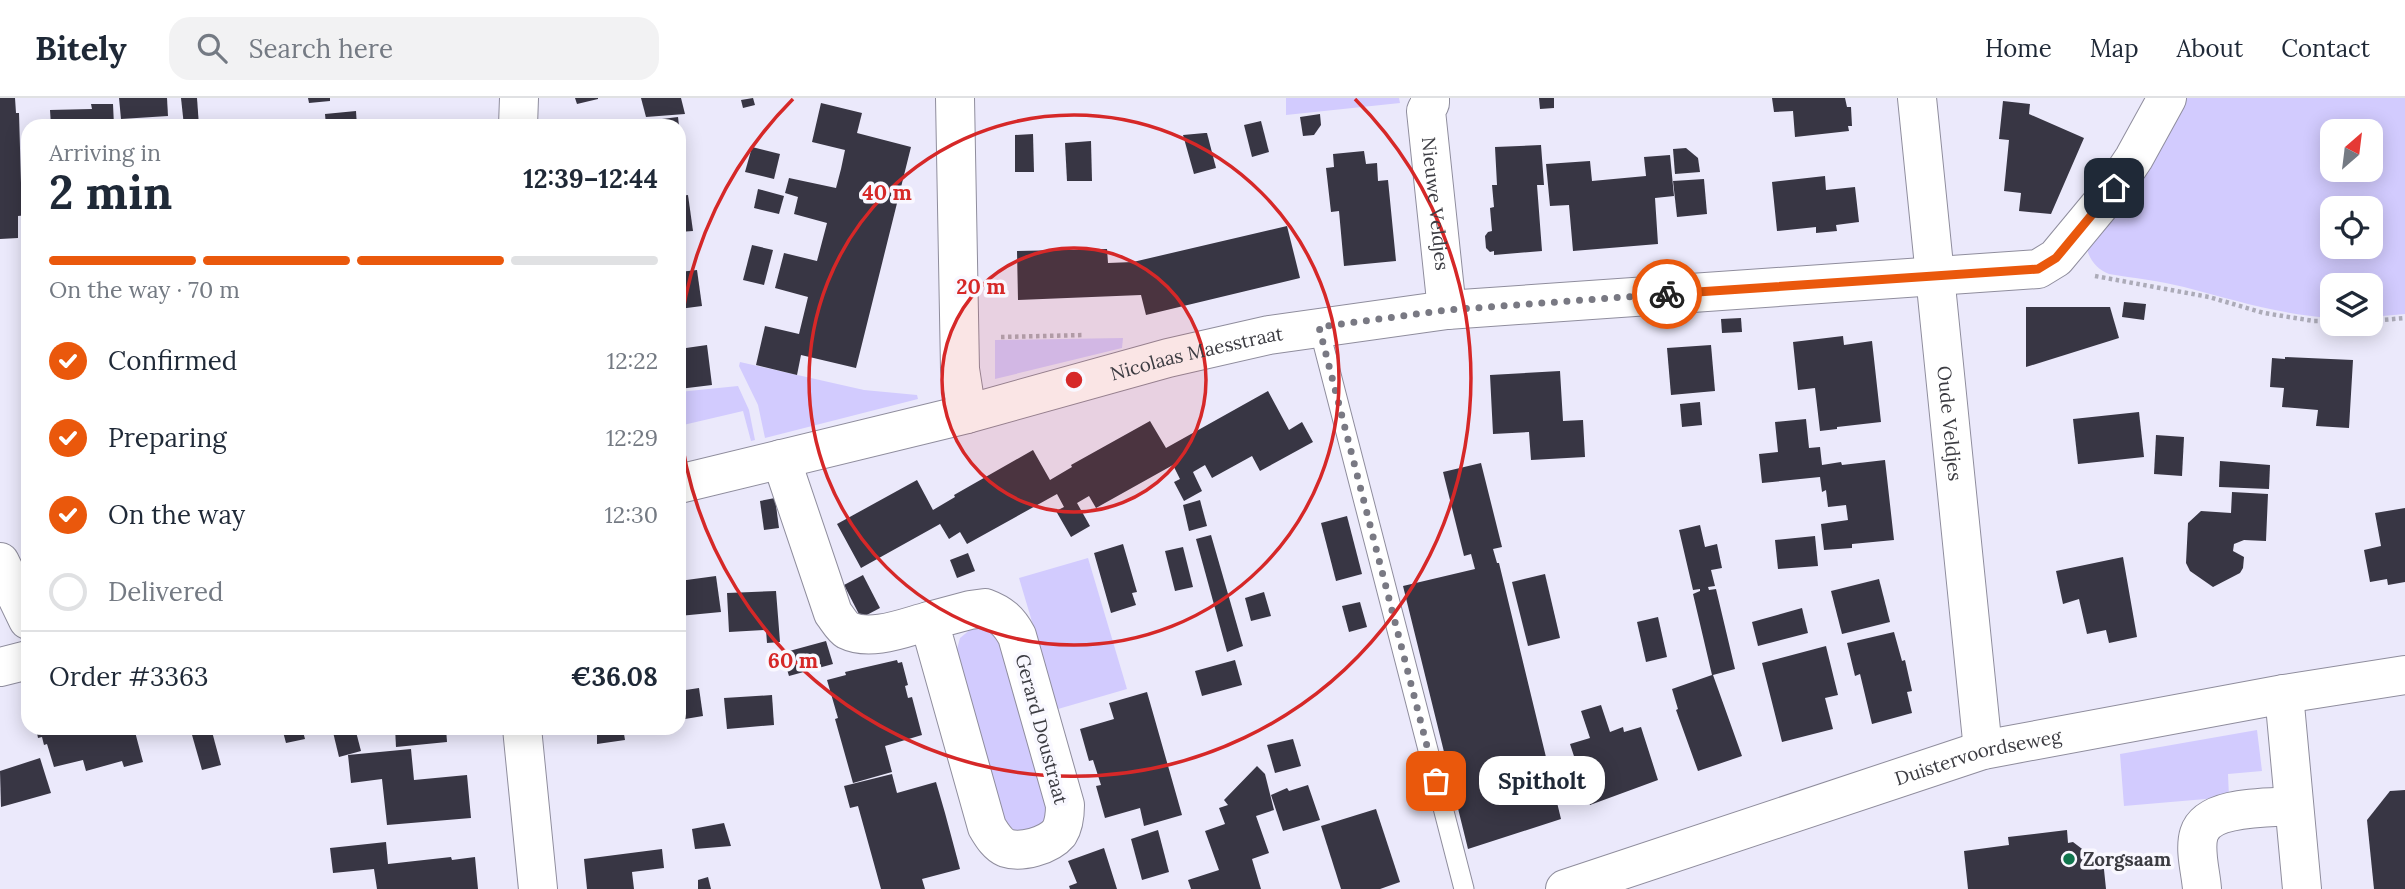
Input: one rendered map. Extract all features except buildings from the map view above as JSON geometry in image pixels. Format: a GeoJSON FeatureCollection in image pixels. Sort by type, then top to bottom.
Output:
{"type":"FeatureCollection","features":[{"type":"Feature","properties":{"kind":"street"},"geometry":{"type":"LineString","coordinates":[[518,119],[519,98]]}},
{"type":"Feature","properties":{"kind":"street"},"geometry":{"type":"LineString","coordinates":[[955,98],[960,369],[967,414]]}},
{"type":"Feature","properties":{"kind":"street","name":"Nieuwe Veldjes"},"geometry":{"type":"LineString","coordinates":[[1430,98],[1426,111],[1447,310]]}},
{"type":"Feature","properties":{"kind":"street","name":"Oude Veldjes"},"geometry":{"type":"LineString","coordinates":[[1917,98],[1983,750]]}},
{"type":"Feature","properties":{"kind":"street"},"geometry":{"type":"LineString","coordinates":[[2056,258],[2114,188],[2134,158],[2166,98]]}},
{"type":"Feature","properties":{"kind":"street","name":"Nicolaas Maesstraat"},"geometry":{"type":"LineString","coordinates":[[686,482],[967,414],[1168,358],[1269,335],[1447,310],[2025,271],[2038,269],[2056,258]]}},
{"type":"Feature","properties":{"kind":"street","name":"Gerard Doustraat"},"geometry":{"type":"LineString","coordinates":[[781,459],[833,613],[846,629],[863,634],[882,633],[970,610],[985,608],[999,613],[1010,624],[1017,636],[1065,805],[1059,833],[1048,841],[1034,847],[1005,848],[994,839],[987,827],[929,621]]}},
{"type":"Feature","properties":{"kind":"street"},"geometry":{"type":"LineString","coordinates":[[0,562],[21,606]]}},
{"type":"Feature","properties":{"kind":"street"},"geometry":{"type":"LineString","coordinates":[[0,667],[21,662]]}},
{"type":"Feature","properties":{"kind":"street","name":"Duistervoordseweg"},"geometry":{"type":"LineString","coordinates":[[1565,889],[1983,750],[2284,694],[2405,675]]}},
{"type":"Feature","properties":{"kind":"street"},"geometry":{"type":"LineString","coordinates":[[2284,694],[2302,889]]}},
{"type":"Feature","properties":{"kind":"street"},"geometry":{"type":"LineString","coordinates":[[523,735],[538,889]]}},
{"type":"Feature","properties":{"kind":"street"},"geometry":{"type":"LineString","coordinates":[[2202,889],[2198,842],[2199,832],[2204,824],[2221,813],[2294,806]]}},
{"type":"Feature","properties":{"kind":"lane"},"geometry":{"type":"LineString","coordinates":[[1319,327],[1464,889]]}},
{"type":"Feature","properties":{"kind":"path"},"geometry":{"type":"LineString","coordinates":[[2056,258],[2070,268],[2102,277],[2209,297],[2264,313],[2320,321]]}},
{"type":"Feature","properties":{"kind":"path"},"geometry":{"type":"LineString","coordinates":[[2383,320],[2405,318]]}},
{"type":"Feature","properties":{"kind":"path"},"geometry":{"type":"LineString","coordinates":[[959,338],[1084,335]]}},
{"type":"Feature","properties":{"kind":"shaded area"},"geometry":{"type":"Polygon","coordinates":[[[1286,98],[1399,98],[1400,103],[1286,115],[1286,98]]]}},
{"type":"Feature","properties":{"kind":"shaded area"},"geometry":{"type":"Polygon","coordinates":[[[2182,98],[2405,98],[2405,314],[2383,316],[2383,273],[2320,273],[2320,317],[2239,302],[2175,285],[2109,274],[2094,264],[2087,247],[2182,98]]]}},
{"type":"Feature","properties":{"kind":"shaded area"},"geometry":{"type":"Polygon","coordinates":[[[1123,338],[1122,348],[995,379],[995,340],[1123,338]]]}},
{"type":"Feature","properties":{"kind":"shaded area"},"geometry":{"type":"Polygon","coordinates":[[[740,362],[864,390],[917,395],[918,399],[765,438],[758,405],[739,366],[740,362]]]}},
{"type":"Feature","properties":{"kind":"shaded area"},"geometry":{"type":"Polygon","coordinates":[[[738,386],[749,410],[755,440],[751,441],[743,411],[686,424],[686,391],[738,386]]]}},
{"type":"Feature","properties":{"kind":"shaded area"},"geometry":{"type":"Polygon","coordinates":[[[1088,558],[1127,689],[1058,709],[1019,578],[1088,558]]]}},
{"type":"Feature","properties":{"kind":"shaded area"},"geometry":{"type":"Polygon","coordinates":[[[971,629],[987,630],[998,640],[1047,808],[1043,823],[1038,829],[1016,832],[1004,820],[956,653],[960,638],[971,629]]]}},
{"type":"Feature","properties":{"kind":"shaded area"},"geometry":{"type":"Polygon","coordinates":[[[2257,730],[2262,771],[2228,774],[2229,797],[2124,806],[2120,754],[2257,730]]]}},
{"type":"Feature","properties":{"kind":"way so far"},"geometry":{"type":"LineString","coordinates":[[1436,781],[1319,327],[1447,310],[1667,294]]}},
{"type":"Feature","properties":{"kind":"place","name":"Spitholt"},"geometry":{"type":"Point","coordinates":[1436,781]}},
{"type":"Feature","properties":{"kind":"place","name":"Zorgsaam"},"geometry":{"type":"Point","coordinates":[2069,859]}},
{"type":"Feature","properties":{"kind":"route"},"geometry":{"type":"LineString","coordinates":[[1667,294],[2038,269],[2056,258],[2114,188]]}}]}
